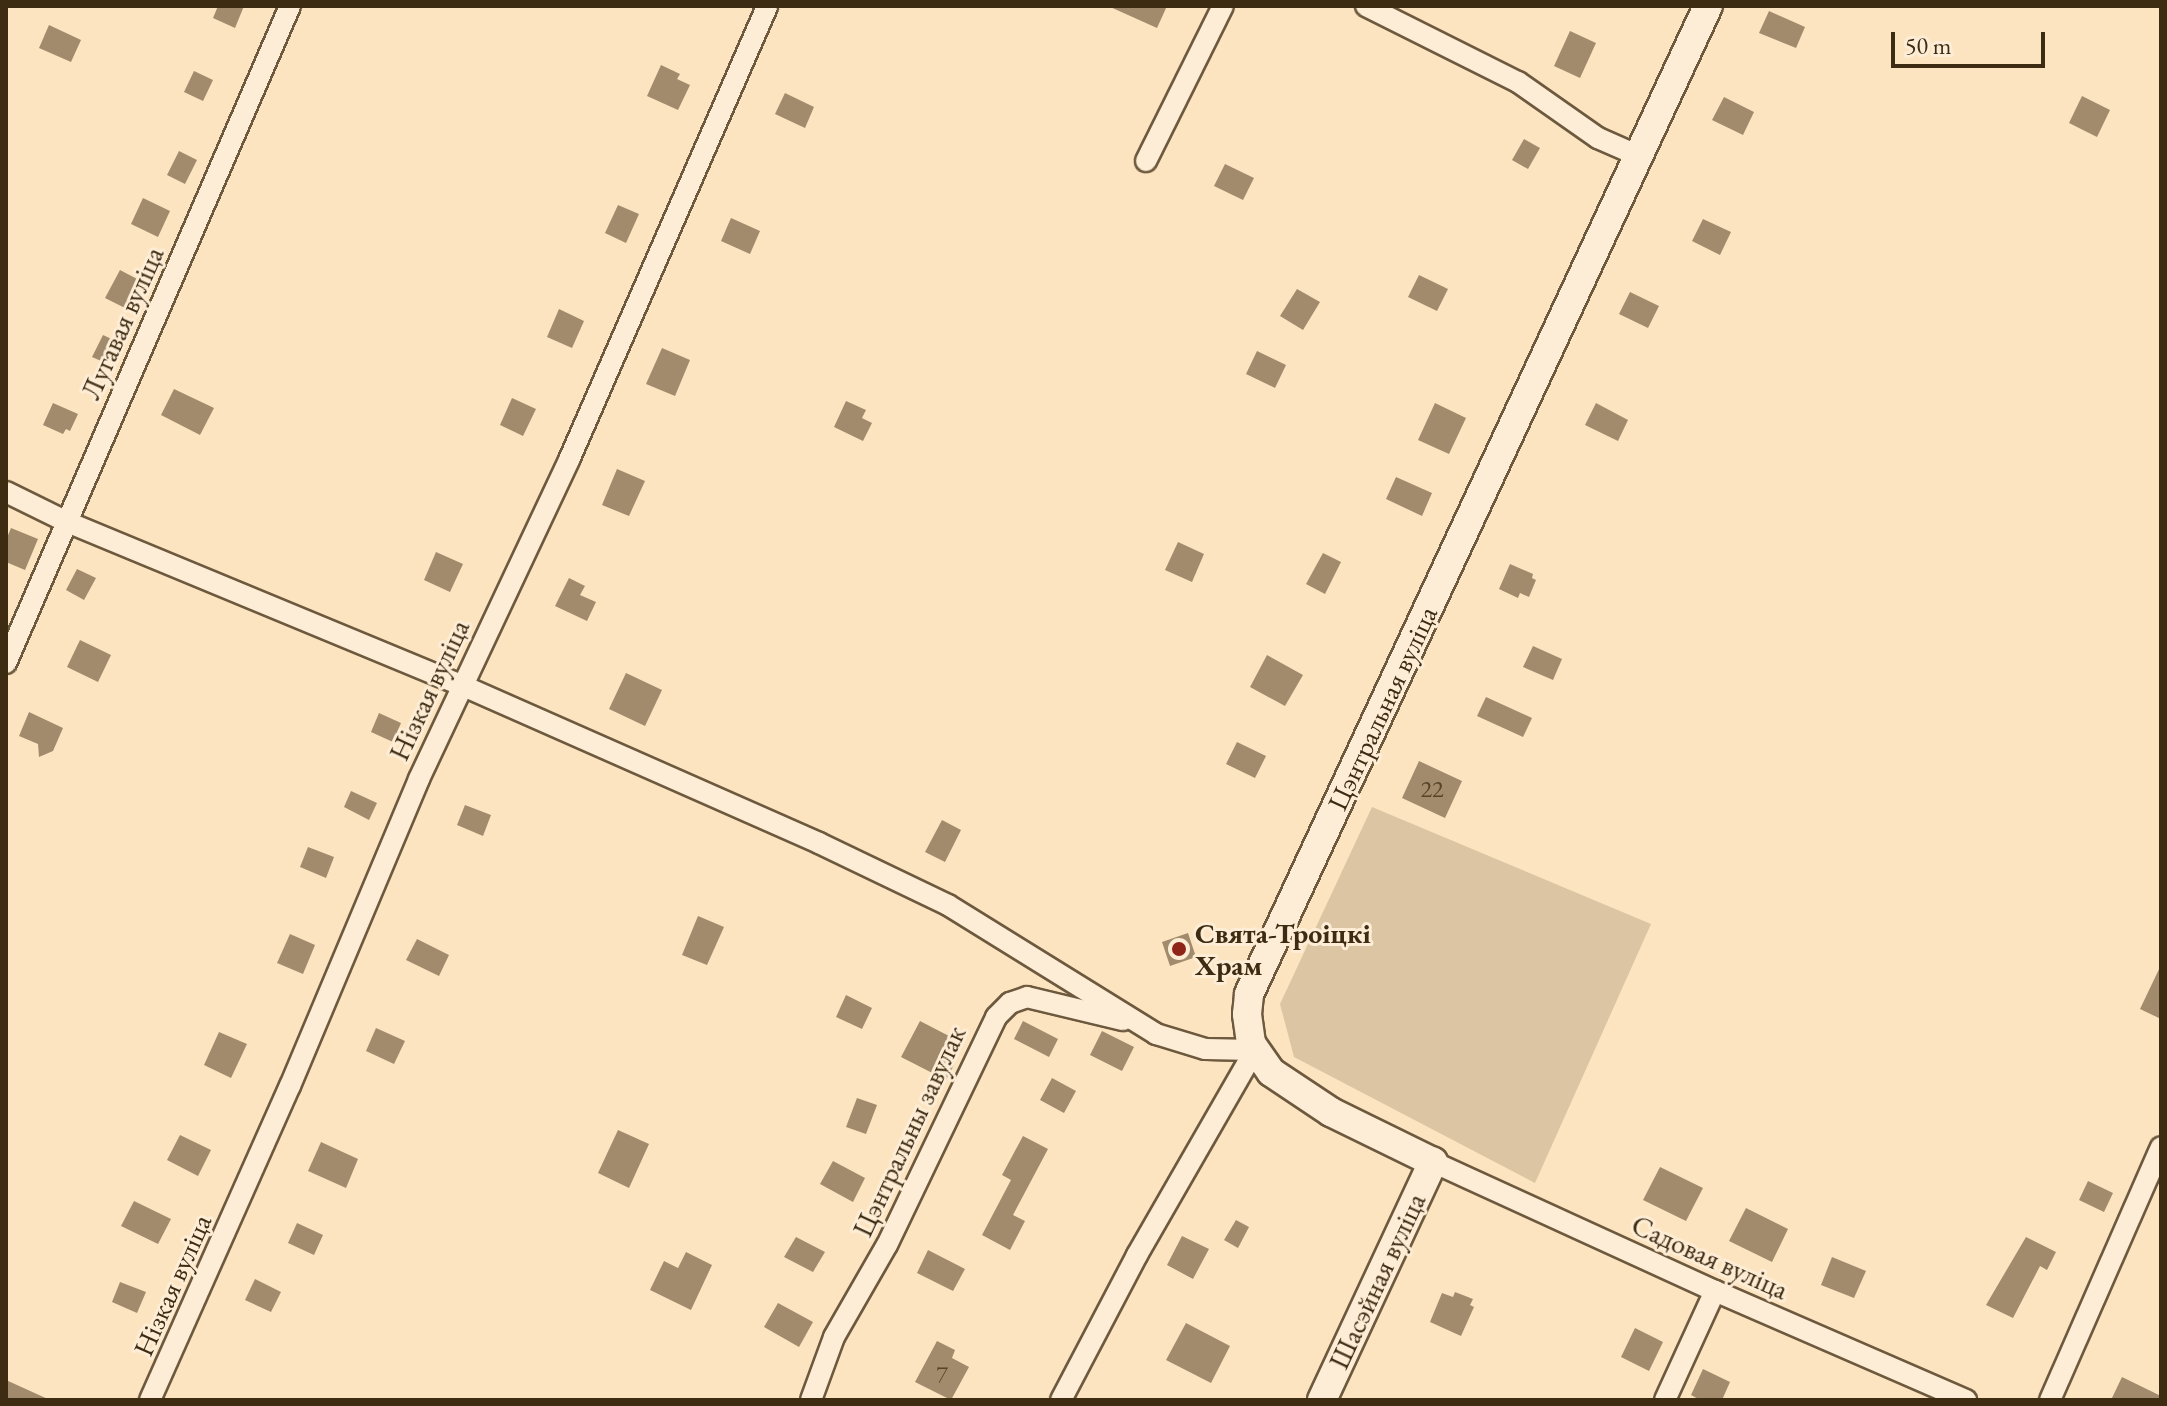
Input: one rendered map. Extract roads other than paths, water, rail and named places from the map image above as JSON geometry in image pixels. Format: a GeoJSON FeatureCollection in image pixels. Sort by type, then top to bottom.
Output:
{"type":"FeatureCollection","features":[{"type":"Feature","properties":{"kind":"main road","name":"Цэнтральная вуліца"},"geometry":{"type":"LineString","coordinates":[[1255,1050],[1247,1014],[1252,984],[1641,157],[1708,6]]}},
{"type":"Feature","properties":{"kind":"main road"},"geometry":{"type":"LineString","coordinates":[[1255,1050],[1271,1072],[1302,1096],[1433,1162]]}},
{"type":"Feature","properties":{"kind":"main road","name":"Шасэйная вуліца"},"geometry":{"type":"LineString","coordinates":[[1322,1400],[1433,1162]]}},
{"type":"Feature","properties":{"kind":"street","name":"Лугавая вуліца"},"geometry":{"type":"LineString","coordinates":[[6,663],[290,6]]}},
{"type":"Feature","properties":{"kind":"street","name":"Нізкая вуліца"},"geometry":{"type":"LineString","coordinates":[[150,1400],[296,1072],[461,685],[569,460],[767,6]]}},
{"type":"Feature","properties":{"kind":"street"},"geometry":{"type":"LineString","coordinates":[[1146,161],[1223,6]]}},
{"type":"Feature","properties":{"kind":"street"},"geometry":{"type":"LineString","coordinates":[[1366,6],[1518,82],[1598,138],[1641,157]]}},
{"type":"Feature","properties":{"kind":"street"},"geometry":{"type":"LineString","coordinates":[[6,492],[65,521],[461,685],[819,843],[948,905],[1132,1021],[1189,1046],[1255,1050],[1137,1255],[1061,1400]]}},
{"type":"Feature","properties":{"kind":"street","name":"Цэнтральны завулак"},"geometry":{"type":"LineString","coordinates":[[811,1400],[834,1337],[882,1255],[996,1017],[1010,1003],[1027,997],[1094,1015],[1132,1021]]}},
{"type":"Feature","properties":{"kind":"street"},"geometry":{"type":"LineString","coordinates":[[2050,1400],[2161,1147]]}},
{"type":"Feature","properties":{"kind":"street","name":"Садовая вуліца"},"geometry":{"type":"LineString","coordinates":[[1433,1162],[1715,1291],[1966,1400]]}},
{"type":"Feature","properties":{"kind":"street"},"geometry":{"type":"LineString","coordinates":[[1665,1400],[1715,1291]]}},
{"type":"Feature","properties":{"kind":"place","name":"Свята-Троіцкі Храм"},"geometry":{"type":"Point","coordinates":[1179,949]}}]}
